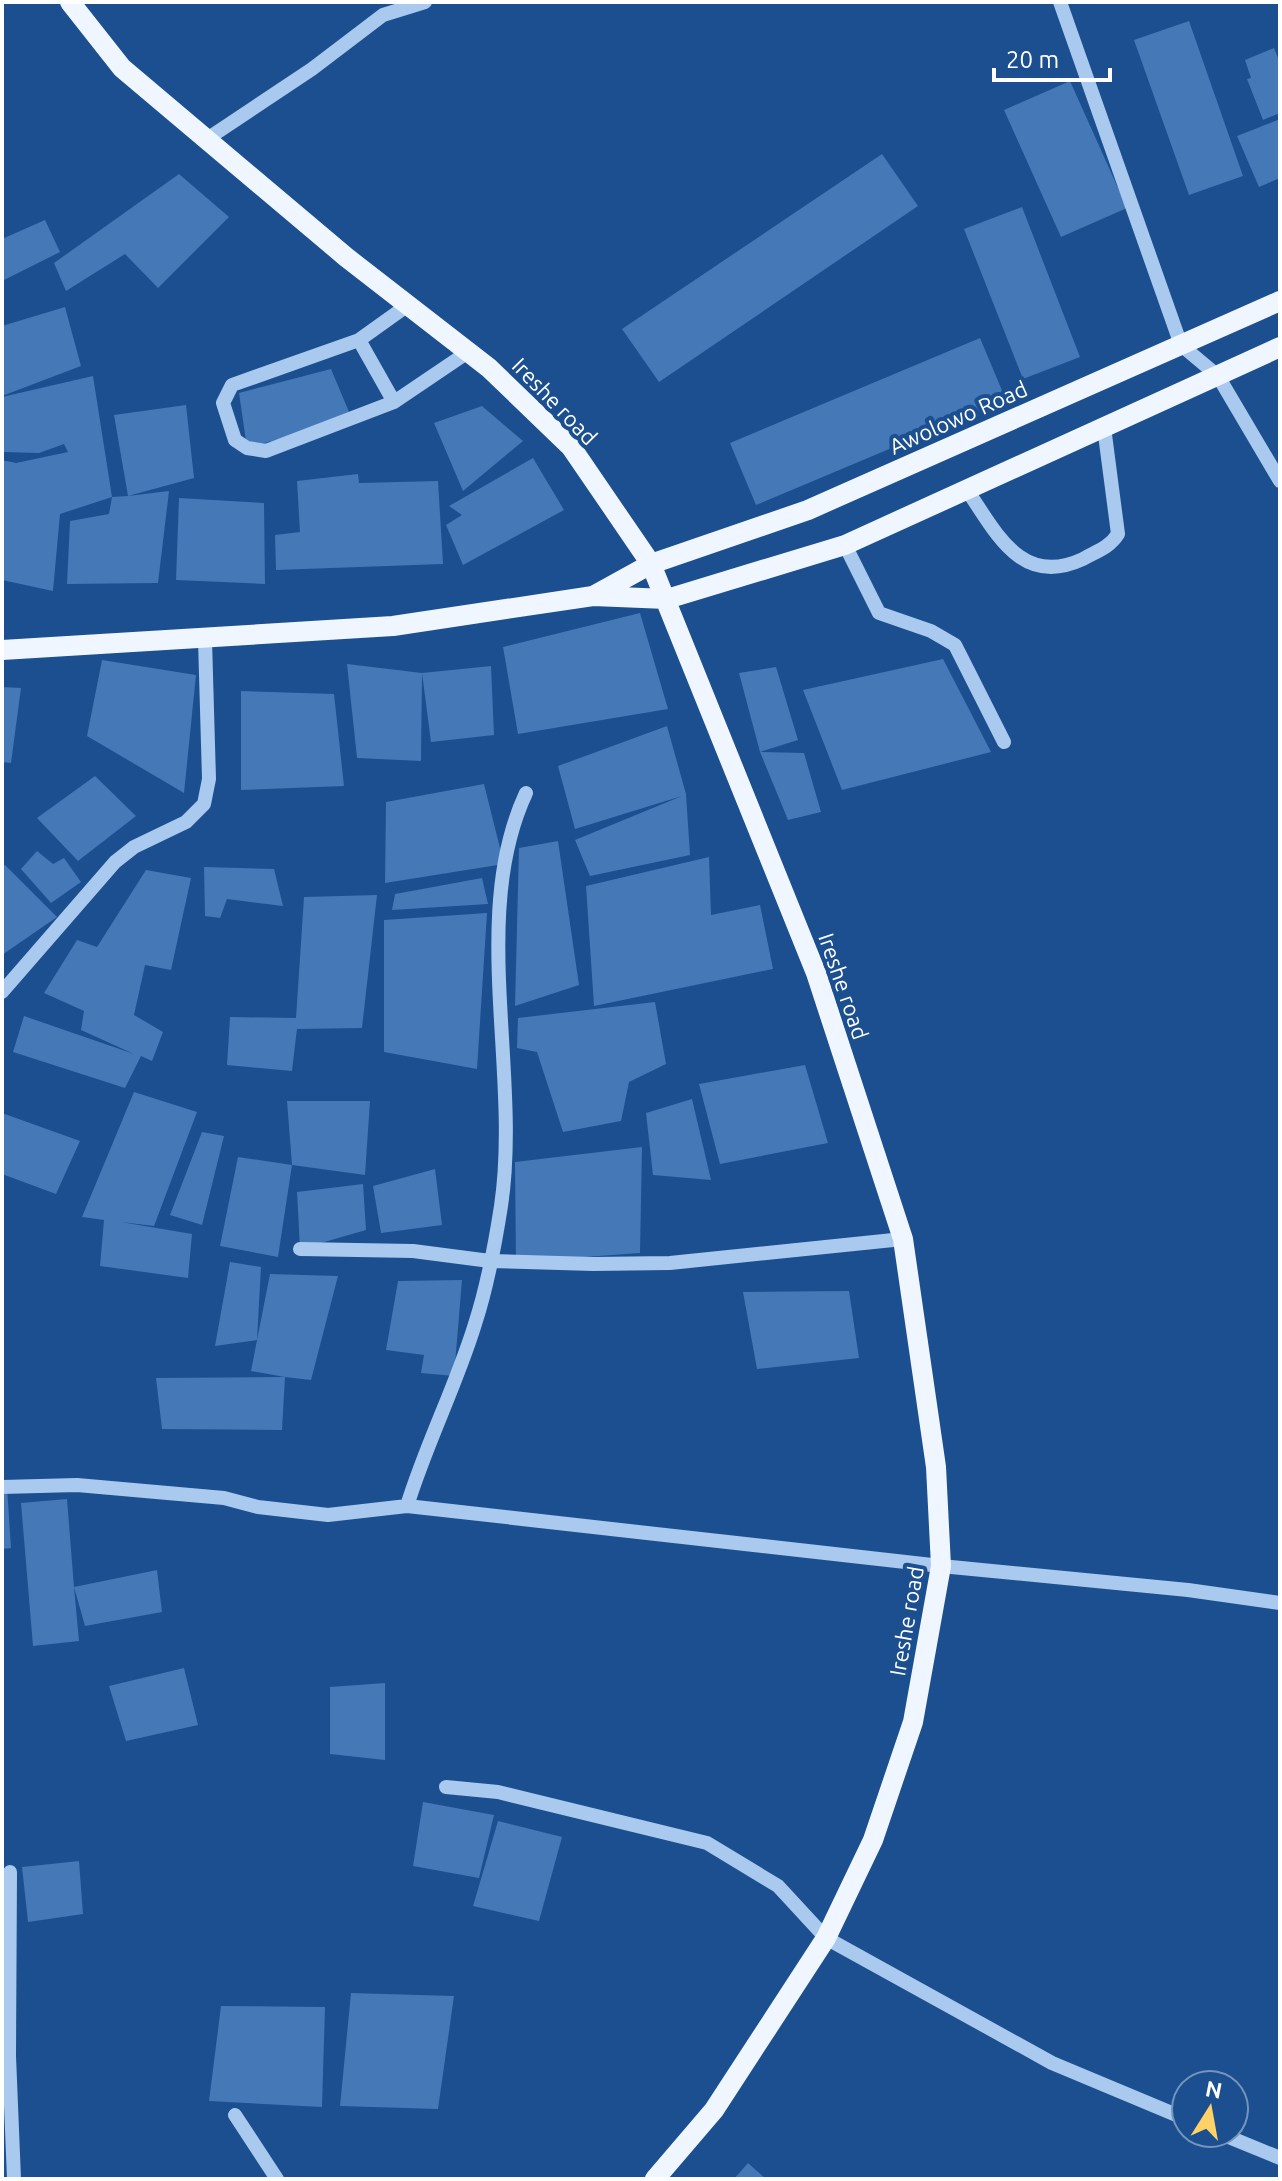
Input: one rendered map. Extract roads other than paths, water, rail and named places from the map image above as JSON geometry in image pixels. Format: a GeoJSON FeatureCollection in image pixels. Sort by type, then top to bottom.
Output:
{"type":"FeatureCollection","features":[{"type":"Feature","properties":{"kind":"main road","name":"Ireshe road"},"geometry":{"type":"LineString","coordinates":[[70,2],[122,68],[468,352],[571,447],[651,564],[816,973],[903,1239],[936,1467],[941,1566],[913,1722],[873,1840],[826,1938],[714,2110],[655,2179]]}},
{"type":"Feature","properties":{"kind":"main road","name":"Awolowo Road"},"geometry":{"type":"LineString","coordinates":[[593,596],[651,564],[808,510],[1280,301]]}},
{"type":"Feature","properties":{"kind":"main road"},"geometry":{"type":"LineString","coordinates":[[2,650],[205,640],[393,626],[593,596],[667,599],[845,545],[1280,347]]}},
{"type":"Feature","properties":{"kind":"street"},"geometry":{"type":"LineString","coordinates":[[207,139],[312,69],[383,15],[425,2]]}},
{"type":"Feature","properties":{"kind":"street"},"geometry":{"type":"LineString","coordinates":[[1060,2],[1181,345],[1218,376],[1280,481]]}},
{"type":"Feature","properties":{"kind":"street"},"geometry":{"type":"LineString","coordinates":[[408,305],[359,340],[232,385],[223,403],[235,440],[247,448],[266,451],[394,402],[468,352]]}},
{"type":"Feature","properties":{"kind":"street"},"geometry":{"type":"LineString","coordinates":[[359,340],[394,402]]}},
{"type":"Feature","properties":{"kind":"street"},"geometry":{"type":"LineString","coordinates":[[967,490],[1006,547],[1027,562],[1044,568],[1076,562],[1111,545],[1118,534],[1104,427]]}},
{"type":"Feature","properties":{"kind":"street"},"geometry":{"type":"LineString","coordinates":[[845,545],[879,613],[931,631],[955,645],[1004,742]]}},
{"type":"Feature","properties":{"kind":"street"},"geometry":{"type":"LineString","coordinates":[[2,992],[115,862],[134,847],[186,822],[204,804],[209,779],[205,640]]}},
{"type":"Feature","properties":{"kind":"street"},"geometry":{"type":"LineString","coordinates":[[407,1506],[424,1453],[475,1325],[501,1203],[504,1110],[497,895],[513,820],[526,793]]}},
{"type":"Feature","properties":{"kind":"street"},"geometry":{"type":"LineString","coordinates":[[300,1249],[413,1251],[490,1261],[670,1263],[903,1239]]}},
{"type":"Feature","properties":{"kind":"street"},"geometry":{"type":"LineString","coordinates":[[2,1487],[91,1486],[224,1498],[258,1507],[328,1515],[407,1506],[941,1566],[1188,1590],[1280,1603]]}},
{"type":"Feature","properties":{"kind":"street"},"geometry":{"type":"LineString","coordinates":[[446,1787],[498,1792],[707,1843],[778,1886],[826,1938],[1052,2063],[1170,2112]]}},
{"type":"Feature","properties":{"kind":"street"},"geometry":{"type":"LineString","coordinates":[[10,1872],[9,2056],[14,2179]]}},
{"type":"Feature","properties":{"kind":"street"},"geometry":{"type":"LineString","coordinates":[[235,2115],[277,2179]]}},
{"type":"Feature","properties":{"kind":"street"},"geometry":{"type":"LineString","coordinates":[[1250,2146],[1280,2158]]}}]}
